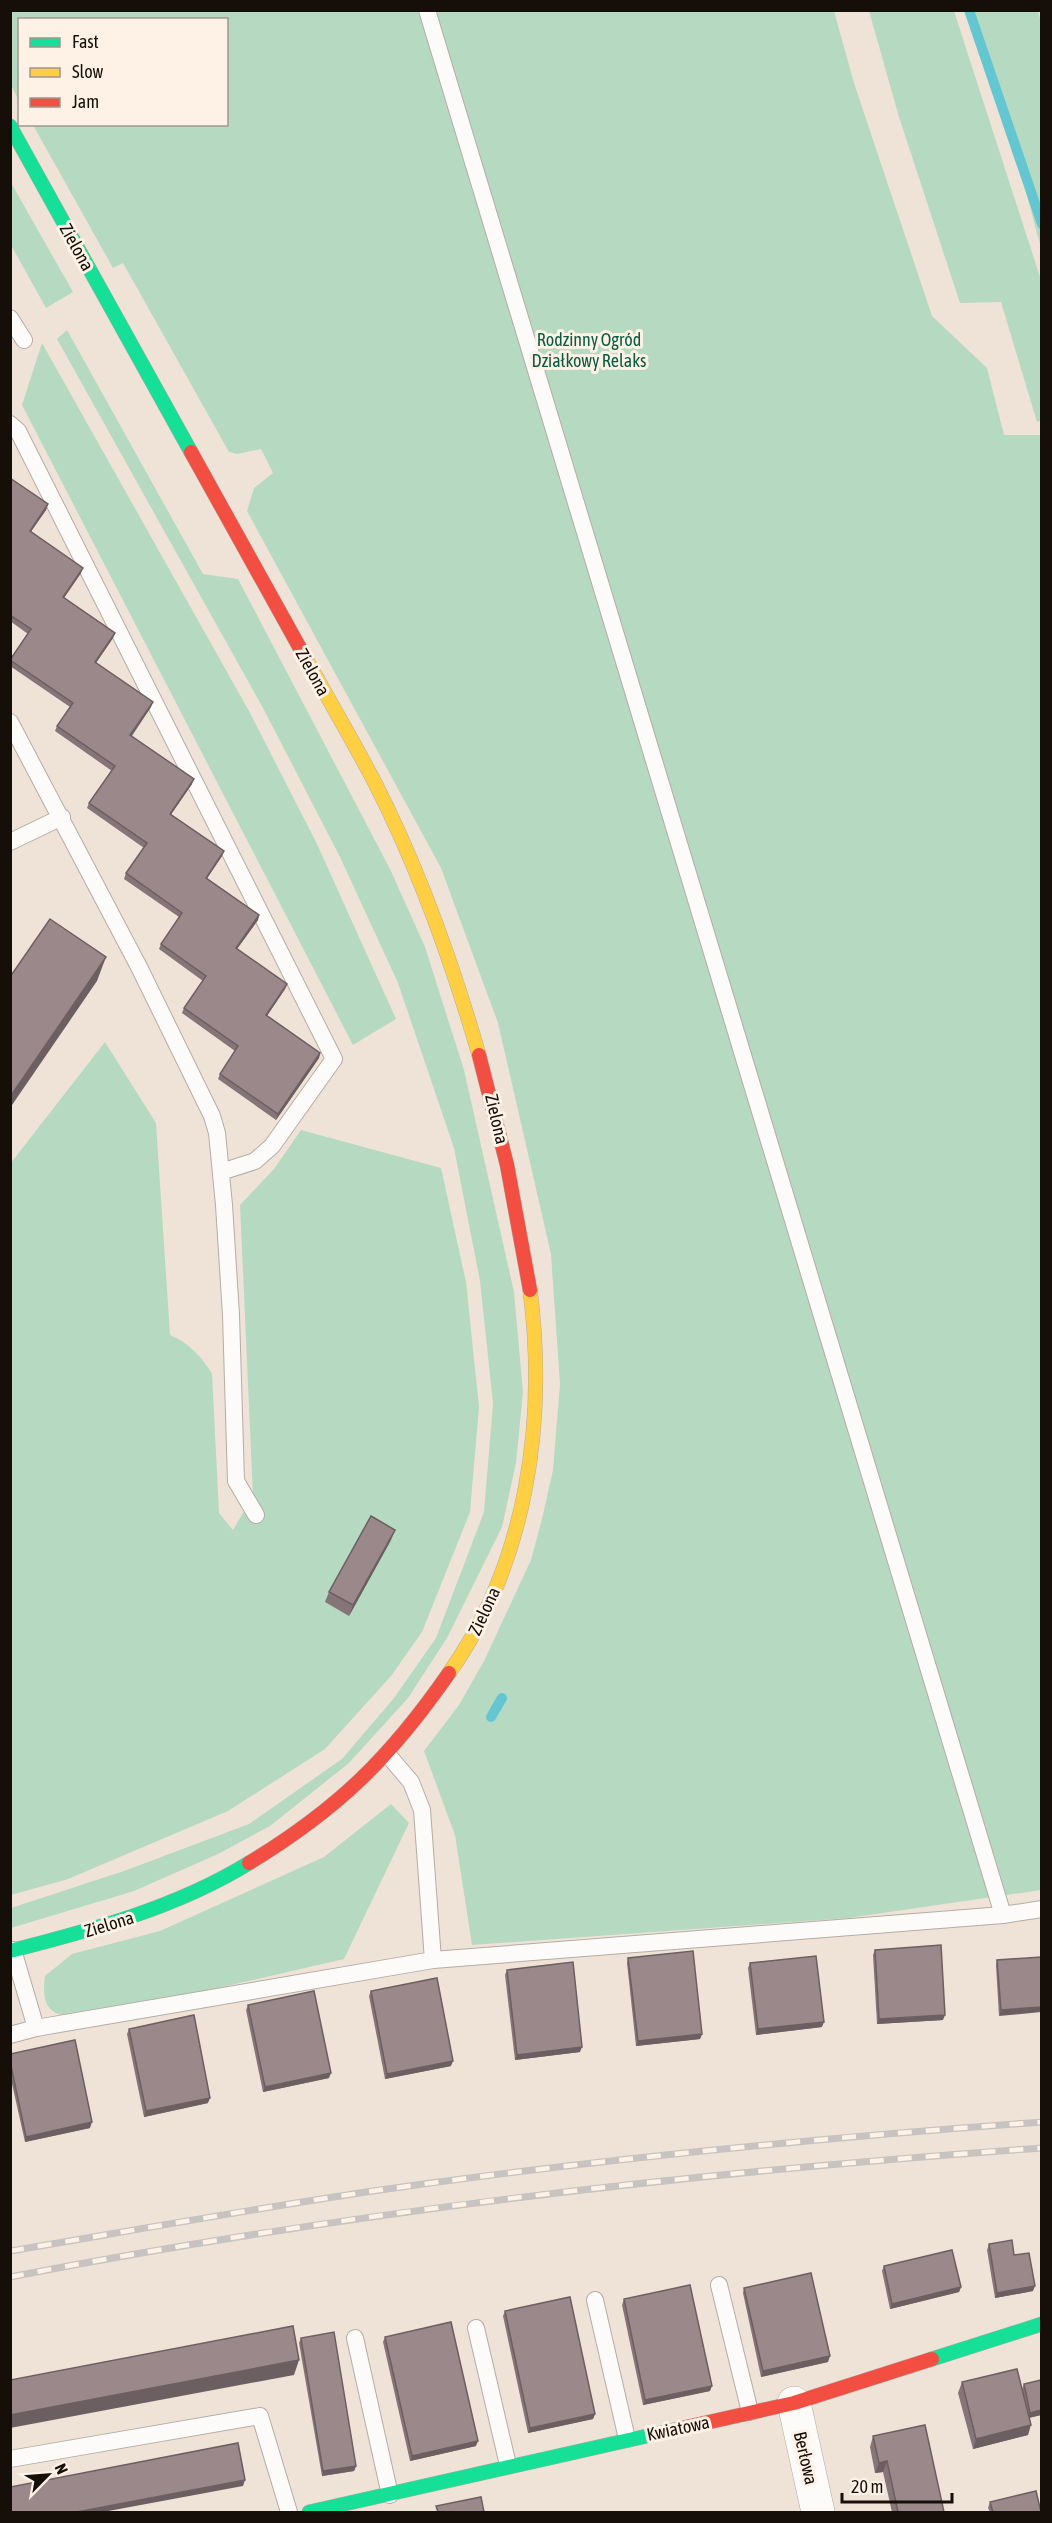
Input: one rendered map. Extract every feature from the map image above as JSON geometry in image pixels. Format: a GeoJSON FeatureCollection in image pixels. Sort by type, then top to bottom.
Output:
{"type":"FeatureCollection","features":[{"type":"Feature","properties":{"kind":"main road","name":"Zielona"},"geometry":{"type":"LineString","coordinates":[[10,126],[397,828],[435,915],[456,973],[494,1103],[521,1230],[533,1310],[537,1384],[530,1466],[506,1559],[477,1627],[442,1690],[388,1755],[317,1820],[283,1844],[235,1872],[143,1913],[12,1951]]}},
{"type":"Feature","properties":{"kind":"main road","name":"Kwiatowa"},"geometry":{"type":"LineString","coordinates":[[309,2512],[390,2495],[508,2465],[794,2403],[1041,2324]]}},
{"type":"Feature","properties":{"kind":"street","name":"Berłowa"},"geometry":{"type":"LineString","coordinates":[[794,2403],[818,2512]]}},
{"type":"Feature","properties":{"kind":"lane"},"geometry":{"type":"LineString","coordinates":[[427,10],[1003,1915]]}},
{"type":"Feature","properties":{"kind":"lane"},"geometry":{"type":"LineString","coordinates":[[10,318],[24,340]]}},
{"type":"Feature","properties":{"kind":"lane"},"geometry":{"type":"LineString","coordinates":[[10,424],[18,431],[334,1059],[272,1146],[255,1161],[221,1172]]}},
{"type":"Feature","properties":{"kind":"lane"},"geometry":{"type":"LineString","coordinates":[[10,722],[62,817],[212,1116],[217,1133],[221,1172],[231,1316],[236,1481],[256,1515]]}},
{"type":"Feature","properties":{"kind":"lane"},"geometry":{"type":"LineString","coordinates":[[10,842],[62,817]]}},
{"type":"Feature","properties":{"kind":"lane"},"geometry":{"type":"LineString","coordinates":[[388,1755],[411,1782],[422,1810],[433,1959]]}},
{"type":"Feature","properties":{"kind":"lane"},"geometry":{"type":"LineString","coordinates":[[10,2035],[36,2028],[433,1959],[1003,1915],[1041,1909]]}},
{"type":"Feature","properties":{"kind":"lane"},"geometry":{"type":"LineString","coordinates":[[12,1951],[36,2028]]}},
{"type":"Feature","properties":{"kind":"lane"},"geometry":{"type":"LineString","coordinates":[[719,2285],[750,2412]]}},
{"type":"Feature","properties":{"kind":"lane"},"geometry":{"type":"LineString","coordinates":[[595,2300],[627,2439]]}},
{"type":"Feature","properties":{"kind":"lane"},"geometry":{"type":"LineString","coordinates":[[476,2328],[508,2465]]}},
{"type":"Feature","properties":{"kind":"lane"},"geometry":{"type":"LineString","coordinates":[[355,2338],[390,2495]]}},
{"type":"Feature","properties":{"kind":"lane"},"geometry":{"type":"LineString","coordinates":[[10,2459],[260,2416],[289,2512]]}},
{"type":"Feature","properties":{"kind":"green space","name":"Rodzinny Ogród Działkowy Relaks"},"geometry":{"type":"Polygon","coordinates":[[[10,11],[834,11],[854,83],[932,316],[987,368],[1004,435],[1041,435],[1041,1890],[848,1918],[472,1945],[455,1835],[424,1751],[459,1705],[484,1661],[531,1560],[553,1470],[560,1384],[551,1254],[498,1023],[441,868],[247,511],[254,488],[273,473],[261,449],[237,454],[229,452],[123,263],[113,268],[34,126],[228,126],[228,18],[18,18],[18,99],[11,85],[10,11]]]}},
{"type":"Feature","properties":{"kind":"green space"},"geometry":{"type":"Polygon","coordinates":[[[869,11],[954,11],[1041,280],[1042,420],[1037,422],[1001,302],[960,303],[899,117],[869,11]]]}},
{"type":"Feature","properties":{"kind":"green space"},"geometry":{"type":"Polygon","coordinates":[[[974,11],[1038,11],[1041,22],[1041,248],[997,84],[974,11]]]}},
{"type":"Feature","properties":{"kind":"green space"},"geometry":{"type":"Polygon","coordinates":[[[10,181],[73,292],[46,308],[11,245],[10,181]]]}},
{"type":"Feature","properties":{"kind":"green space"},"geometry":{"type":"Polygon","coordinates":[[[67,330],[203,574],[238,579],[390,869],[425,947],[464,1070],[514,1292],[523,1392],[516,1463],[502,1527],[447,1638],[408,1698],[349,1763],[270,1826],[218,1854],[134,1891],[11,1928],[11,1908],[124,1871],[249,1824],[342,1759],[394,1698],[436,1638],[484,1512],[493,1403],[480,1281],[454,1148],[398,983],[340,857],[263,708],[57,339],[67,330]]]}},
{"type":"Feature","properties":{"kind":"green space"},"geometry":{"type":"Polygon","coordinates":[[[42,343],[249,711],[317,844],[396,1019],[353,1045],[22,405],[42,343]]]}},
{"type":"Feature","properties":{"kind":"green space"},"geometry":{"type":"Polygon","coordinates":[[[105,1042],[156,1123],[170,1335],[194,1351],[212,1374],[219,1513],[233,1530],[253,1496],[240,1205],[274,1169],[301,1130],[441,1168],[466,1282],[479,1407],[470,1512],[422,1632],[391,1676],[325,1749],[228,1811],[68,1879],[11,1895],[10,1164],[105,1042]]]}},
{"type":"Feature","properties":{"kind":"green space"},"geometry":{"type":"Polygon","coordinates":[[[391,1804],[409,1823],[344,1959],[88,2018],[59,2014],[48,2005],[45,1998],[45,1976],[72,1954],[160,1931],[324,1857],[391,1804]]]}},
{"type":"Feature","properties":{"kind":"building"},"geometry":{"type":"Polygon","coordinates":[[[10,478],[48,504],[30,531],[83,568],[63,597],[115,633],[95,662],[153,702],[130,735],[194,779],[170,814],[224,851],[206,878],[259,915],[236,948],[287,984],[266,1015],[320,1053],[278,1114],[220,1074],[238,1046],[184,1008],[206,976],[161,944],[182,913],[126,873],[147,843],[89,803],[115,766],[57,726],[73,703],[10,660],[31,629],[10,615],[10,478]]]}},
{"type":"Feature","properties":{"kind":"building"},"geometry":{"type":"Polygon","coordinates":[[[50,919],[106,957],[10,1097],[10,977],[50,919]]]}},
{"type":"Feature","properties":{"kind":"building"},"geometry":{"type":"Polygon","coordinates":[[[371,1516],[395,1530],[353,1605],[329,1592],[371,1516]]]}},
{"type":"Feature","properties":{"kind":"building"},"geometry":{"type":"Polygon","coordinates":[[[941,1945],[945,2015],[879,2019],[875,1950],[941,1945]]]}},
{"type":"Feature","properties":{"kind":"building"},"geometry":{"type":"Polygon","coordinates":[[[693,1951],[702,2034],[638,2041],[628,1958],[693,1951]]]}},
{"type":"Feature","properties":{"kind":"building"},"geometry":{"type":"Polygon","coordinates":[[[816,1956],[824,2022],[758,2029],[750,1963],[816,1956]]]}},
{"type":"Feature","properties":{"kind":"building"},"geometry":{"type":"Polygon","coordinates":[[[1041,1957],[1041,2007],[1001,2010],[997,1960],[1041,1957]]]}},
{"type":"Feature","properties":{"kind":"building"},"geometry":{"type":"Polygon","coordinates":[[[573,1962],[582,2047],[517,2055],[507,1970],[573,1962]]]}},
{"type":"Feature","properties":{"kind":"building"},"geometry":{"type":"Polygon","coordinates":[[[437,1978],[453,2061],[387,2074],[371,1991],[437,1978]]]}},
{"type":"Feature","properties":{"kind":"building"},"geometry":{"type":"Polygon","coordinates":[[[314,1991],[331,2073],[265,2087],[248,2005],[314,1991]]]}},
{"type":"Feature","properties":{"kind":"building"},"geometry":{"type":"Polygon","coordinates":[[[194,2015],[210,2098],[146,2111],[129,2029],[194,2015]]]}},
{"type":"Feature","properties":{"kind":"building"},"geometry":{"type":"Polygon","coordinates":[[[75,2040],[92,2122],[26,2137],[10,2054],[75,2040]]]}},
{"type":"Feature","properties":{"kind":"building"},"geometry":{"type":"Polygon","coordinates":[[[1012,2240],[1014,2255],[1029,2253],[1035,2286],[997,2293],[989,2244],[1012,2240]]]}},
{"type":"Feature","properties":{"kind":"building"},"geometry":{"type":"Polygon","coordinates":[[[952,2250],[961,2287],[892,2304],[884,2266],[952,2250]]]}},
{"type":"Feature","properties":{"kind":"building"},"geometry":{"type":"Polygon","coordinates":[[[811,2273],[830,2356],[763,2371],[744,2288],[811,2273]]]}},
{"type":"Feature","properties":{"kind":"building"},"geometry":{"type":"Polygon","coordinates":[[[690,2285],[712,2386],[645,2400],[624,2299],[690,2285]]]}},
{"type":"Feature","properties":{"kind":"building"},"geometry":{"type":"Polygon","coordinates":[[[570,2297],[595,2414],[530,2428],[505,2311],[570,2297]]]}},
{"type":"Feature","properties":{"kind":"building"},"geometry":{"type":"Polygon","coordinates":[[[451,2322],[478,2441],[412,2456],[385,2337],[451,2322]]]}},
{"type":"Feature","properties":{"kind":"building"},"geometry":{"type":"Polygon","coordinates":[[[293,2326],[299,2360],[10,2415],[10,2380],[293,2326]]]}},
{"type":"Feature","properties":{"kind":"building"},"geometry":{"type":"Polygon","coordinates":[[[334,2332],[356,2466],[323,2471],[301,2338],[334,2332]]]}},
{"type":"Feature","properties":{"kind":"building"},"geometry":{"type":"Polygon","coordinates":[[[1017,2369],[1031,2425],[976,2439],[962,2382],[1017,2369]]]}},
{"type":"Feature","properties":{"kind":"building"},"geometry":{"type":"Polygon","coordinates":[[[1041,2380],[1041,2410],[1030,2413],[1024,2384],[1041,2380]]]}},
{"type":"Feature","properties":{"kind":"building"},"geometry":{"type":"Polygon","coordinates":[[[925,2425],[944,2512],[898,2512],[887,2461],[879,2463],[873,2436],[925,2425]]]}},
{"type":"Feature","properties":{"kind":"building"},"geometry":{"type":"Polygon","coordinates":[[[238,2443],[245,2480],[77,2512],[10,2512],[10,2487],[238,2443]]]}},
{"type":"Feature","properties":{"kind":"building"},"geometry":{"type":"Polygon","coordinates":[[[1036,2491],[1041,2512],[993,2512],[990,2502],[1036,2491]]]}},
{"type":"Feature","properties":{"kind":"building"},"geometry":{"type":"Polygon","coordinates":[[[481,2497],[484,2512],[438,2512],[436,2506],[481,2497]]]}},
{"type":"Feature","properties":{"kind":"waterway"},"geometry":{"type":"LineString","coordinates":[[969,10],[1042,224]]}},
{"type":"Feature","properties":{"kind":"waterway"},"geometry":{"type":"LineString","coordinates":[[491,1717],[502,1698]]}},
{"type":"Feature","properties":{"kind":"railway"},"geometry":{"type":"LineString","coordinates":[[10,2251],[232,2213],[450,2180],[788,2143],[1042,2122]]}},
{"type":"Feature","properties":{"kind":"railway"},"geometry":{"type":"LineString","coordinates":[[10,2277],[266,2232],[524,2197],[783,2169],[1042,2148]]}},
{"type":"Feature","properties":{"kind":"traffic: fast"},"geometry":{"type":"LineString","coordinates":[[10,126],[191,452]]}},
{"type":"Feature","properties":{"kind":"traffic: fast"},"geometry":{"type":"LineString","coordinates":[[10,1951],[102,1926],[163,1905],[221,1879],[249,1863]]}},
{"type":"Feature","properties":{"kind":"traffic: fast"},"geometry":{"type":"LineString","coordinates":[[932,2359],[1042,2324]]}},
{"type":"Feature","properties":{"kind":"traffic: fast"},"geometry":{"type":"LineString","coordinates":[[309,2512],[678,2429]]}},
{"type":"Feature","properties":{"kind":"traffic: slow"},"geometry":{"type":"LineString","coordinates":[[306,659],[375,783],[406,849],[446,951],[479,1055]]}},
{"type":"Feature","properties":{"kind":"traffic: slow"},"geometry":{"type":"LineString","coordinates":[[449,1673],[476,1630],[497,1585],[513,1538],[525,1489],[532,1440],[535,1390],[535,1340],[530,1290]]}},
{"type":"Feature","properties":{"kind":"traffic: jam"},"geometry":{"type":"LineString","coordinates":[[191,452],[306,659]]}},
{"type":"Feature","properties":{"kind":"traffic: jam"},"geometry":{"type":"LineString","coordinates":[[479,1055],[507,1165],[530,1290]]}},
{"type":"Feature","properties":{"kind":"traffic: jam"},"geometry":{"type":"LineString","coordinates":[[249,1863],[310,1822],[360,1780],[405,1731],[449,1673]]}},
{"type":"Feature","properties":{"kind":"traffic: jam"},"geometry":{"type":"LineString","coordinates":[[678,2429],[794,2403],[932,2359]]}}]}
